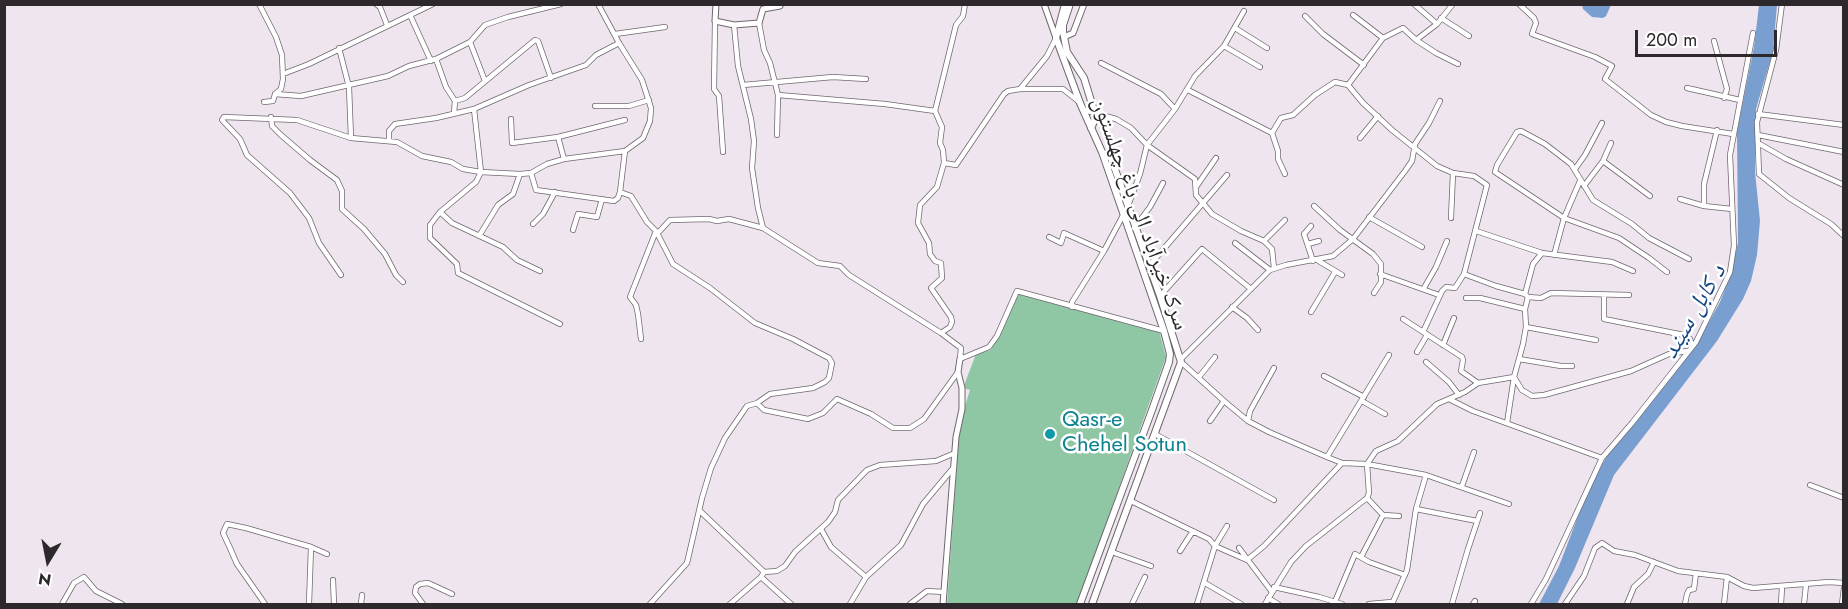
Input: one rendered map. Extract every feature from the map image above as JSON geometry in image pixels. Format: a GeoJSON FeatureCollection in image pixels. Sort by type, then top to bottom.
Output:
{"type":"FeatureCollection","features":[{"type":"Feature","properties":{"kind":"main road"},"geometry":{"type":"LineString","coordinates":[[1056,38],[1065,4]]}},
{"type":"Feature","properties":{"kind":"main road"},"geometry":{"type":"LineString","coordinates":[[1070,4],[1063,25],[1064,38],[1068,52],[1084,78],[1095,113],[1096,117],[1091,128]]}},
{"type":"Feature","properties":{"kind":"main road","name":"سرک خیرآباد الی باغ چهلستون"},"geometry":{"type":"LineString","coordinates":[[1056,38],[1080,103],[1102,152],[1170,354],[1080,604]]}},
{"type":"Feature","properties":{"kind":"main road"},"geometry":{"type":"LineString","coordinates":[[1092,604],[1181,360],[1111,158],[1102,152]]}},
{"type":"Feature","properties":{"kind":"street"},"geometry":{"type":"LineString","coordinates":[[259,4],[276,37],[282,55],[284,80],[273,101],[264,102]]}},
{"type":"Feature","properties":{"kind":"street"},"geometry":{"type":"LineString","coordinates":[[376,4],[380,7],[387,24]]}},
{"type":"Feature","properties":{"kind":"street"},"geometry":{"type":"LineString","coordinates":[[283,74],[309,64],[387,24],[433,4]]}},
{"type":"Feature","properties":{"kind":"street"},"geometry":{"type":"LineString","coordinates":[[275,94],[288,97],[302,96],[349,87],[388,76],[409,66],[434,60],[470,42],[485,26],[508,17],[561,4]]}},
{"type":"Feature","properties":{"kind":"street"},"geometry":{"type":"LineString","coordinates":[[340,275],[319,243],[309,218],[290,192],[247,155],[240,139],[222,120],[224,117],[271,117],[297,120],[351,138],[397,142],[422,156],[451,162],[463,169],[481,172],[531,173],[547,164],[564,159],[625,152],[643,138],[650,121],[651,108],[642,80],[598,4]]}},
{"type":"Feature","properties":{"kind":"street"},"geometry":{"type":"LineString","coordinates":[[716,4],[714,89],[719,96],[723,152]]}},
{"type":"Feature","properties":{"kind":"street"},"geometry":{"type":"LineString","coordinates":[[777,135],[778,95],[770,63],[764,50],[759,22],[763,9],[781,4]]}},
{"type":"Feature","properties":{"kind":"street"},"geometry":{"type":"LineString","coordinates":[[941,333],[950,327],[952,322],[931,288],[942,278],[941,263],[935,261],[930,254],[929,243],[918,223],[920,206],[937,187],[944,163],[940,143],[942,127],[935,111],[956,25],[963,16],[965,4]]}},
{"type":"Feature","properties":{"kind":"street","name":"سرک خیرآباد الی باغ چهلستون"},"geometry":{"type":"LineString","coordinates":[[1044,4],[1056,38]]}},
{"type":"Feature","properties":{"kind":"street"},"geometry":{"type":"LineString","coordinates":[[1064,38],[1072,33],[1084,4]]}},
{"type":"Feature","properties":{"kind":"street"},"geometry":{"type":"LineString","coordinates":[[1414,4],[1437,24]]}},
{"type":"Feature","properties":{"kind":"street"},"geometry":{"type":"LineString","coordinates":[[1416,40],[1437,24],[1453,4]]}},
{"type":"Feature","properties":{"kind":"street"},"geometry":{"type":"LineString","coordinates":[[1519,4],[1536,23],[1532,34],[1595,57],[1612,66],[1605,79],[1651,115],[1682,126],[1733,134]]}},
{"type":"Feature","properties":{"kind":"street"},"geometry":{"type":"LineString","coordinates":[[1782,4],[1776,50],[1758,114],[1759,174],[1832,224],[1844,236]]}},
{"type":"Feature","properties":{"kind":"street"},"geometry":{"type":"LineString","coordinates":[[1072,307],[1072,302],[1104,251],[1122,213],[1128,206],[1147,146],[1175,109],[1195,76],[1224,46],[1244,11]]}},
{"type":"Feature","properties":{"kind":"street"},"geometry":{"type":"LineString","coordinates":[[410,15],[455,101],[454,113]]}},
{"type":"Feature","properties":{"kind":"street"},"geometry":{"type":"LineString","coordinates":[[1353,15],[1383,38]]}},
{"type":"Feature","properties":{"kind":"street"},"geometry":{"type":"LineString","coordinates":[[1305,16],[1323,34],[1364,65]]}},
{"type":"Feature","properties":{"kind":"street"},"geometry":{"type":"LineString","coordinates":[[1441,18],[1469,36]]}},
{"type":"Feature","properties":{"kind":"street"},"geometry":{"type":"LineString","coordinates":[[715,21],[734,25],[759,22]]}},
{"type":"Feature","properties":{"kind":"street"},"geometry":{"type":"LineString","coordinates":[[734,25],[738,66],[751,119],[754,141],[752,168],[763,228]]}},
{"type":"Feature","properties":{"kind":"street"},"geometry":{"type":"LineString","coordinates":[[615,34],[665,27]]}},
{"type":"Feature","properties":{"kind":"street"},"geometry":{"type":"LineString","coordinates":[[1235,28],[1267,48]]}},
{"type":"Feature","properties":{"kind":"street"},"geometry":{"type":"LineString","coordinates":[[1348,85],[1383,38],[1403,28],[1416,40],[1458,64]]}},
{"type":"Feature","properties":{"kind":"street"},"geometry":{"type":"LineString","coordinates":[[1531,604],[1546,579],[1602,458],[1696,342],[1730,272],[1734,246],[1730,155],[1753,33]]}},
{"type":"Feature","properties":{"kind":"street"},"geometry":{"type":"LineString","coordinates":[[1020,88],[1047,56],[1056,38]]}},
{"type":"Feature","properties":{"kind":"street"},"geometry":{"type":"LineString","coordinates":[[455,101],[465,98],[535,40],[538,41],[551,78]]}},
{"type":"Feature","properties":{"kind":"street"},"geometry":{"type":"LineString","coordinates":[[1714,41],[1727,89],[1724,98]]}},
{"type":"Feature","properties":{"kind":"street"},"geometry":{"type":"LineString","coordinates":[[470,42],[485,81]]}},
{"type":"Feature","properties":{"kind":"street"},"geometry":{"type":"LineString","coordinates":[[389,141],[389,131],[395,124],[474,109],[529,85],[586,65],[596,55],[619,43]]}},
{"type":"Feature","properties":{"kind":"street"},"geometry":{"type":"LineString","coordinates":[[1224,46],[1260,67]]}},
{"type":"Feature","properties":{"kind":"street"},"geometry":{"type":"LineString","coordinates":[[339,48],[349,87],[351,138]]}},
{"type":"Feature","properties":{"kind":"street"},"geometry":{"type":"LineString","coordinates":[[1101,63],[1161,94],[1175,109]]}},
{"type":"Feature","properties":{"kind":"street"},"geometry":{"type":"LineString","coordinates":[[743,85],[832,77],[866,79]]}},
{"type":"Feature","properties":{"kind":"street"},"geometry":{"type":"LineString","coordinates":[[1272,133],[1281,118],[1293,115],[1315,95],[1335,82],[1348,85],[1363,103],[1392,130],[1437,166],[1453,173],[1474,176],[1487,186],[1464,274],[1455,288],[1446,287],[1439,296],[1417,352]]}},
{"type":"Feature","properties":{"kind":"street"},"geometry":{"type":"LineString","coordinates":[[944,163],[956,165],[1004,94],[1020,88],[1063,89],[1080,103]]}},
{"type":"Feature","properties":{"kind":"street"},"geometry":{"type":"LineString","coordinates":[[1688,88],[1740,100]]}},
{"type":"Feature","properties":{"kind":"street"},"geometry":{"type":"LineString","coordinates":[[1188,90],[1272,133],[1278,159],[1285,174]]}},
{"type":"Feature","properties":{"kind":"street"},"geometry":{"type":"LineString","coordinates":[[778,95],[885,104],[935,111]]}},
{"type":"Feature","properties":{"kind":"street"},"geometry":{"type":"LineString","coordinates":[[595,106],[629,106],[649,100]]}},
{"type":"Feature","properties":{"kind":"street"},"geometry":{"type":"LineString","coordinates":[[1440,101],[1414,147],[1412,161],[1406,171],[1353,239],[1333,256],[1272,269],[1181,360],[1248,421],[1269,432],[1342,463],[1367,464],[1426,475],[1509,504]]}},
{"type":"Feature","properties":{"kind":"street"},"geometry":{"type":"LineString","coordinates":[[474,109],[481,172],[476,182],[440,212],[430,225],[430,238],[457,264],[458,273],[560,324]]}},
{"type":"Feature","properties":{"kind":"street"},"geometry":{"type":"LineString","coordinates":[[1083,110],[1116,118],[1131,128],[1147,146],[1195,179],[1196,195],[1212,214],[1264,241],[1272,249],[1272,269]]}},
{"type":"Feature","properties":{"kind":"street"},"geometry":{"type":"LineString","coordinates":[[1758,114],[1844,125]]}},
{"type":"Feature","properties":{"kind":"street"},"geometry":{"type":"LineString","coordinates":[[1360,138],[1378,116]]}},
{"type":"Feature","properties":{"kind":"street"},"geometry":{"type":"LineString","coordinates":[[271,117],[272,126],[281,135],[310,160],[330,172],[337,180],[342,191],[342,209],[364,229],[385,254],[396,275],[403,282]]}},
{"type":"Feature","properties":{"kind":"street"},"geometry":{"type":"LineString","coordinates":[[511,119],[512,142],[558,137],[625,120]]}},
{"type":"Feature","properties":{"kind":"street"},"geometry":{"type":"LineString","coordinates":[[1575,169],[1602,123]]}},
{"type":"Feature","properties":{"kind":"street"},"geometry":{"type":"LineString","coordinates":[[1704,206],[1704,184],[1717,130]]}},
{"type":"Feature","properties":{"kind":"street"},"geometry":{"type":"LineString","coordinates":[[1667,272],[1619,238],[1564,218],[1494,170],[1517,132],[1521,131],[1545,144],[1575,169],[1593,200],[1632,224],[1649,238],[1689,259]]}},
{"type":"Feature","properties":{"kind":"street"},"geometry":{"type":"LineString","coordinates":[[1758,135],[1844,152]]}},
{"type":"Feature","properties":{"kind":"street"},"geometry":{"type":"LineString","coordinates":[[558,137],[564,159]]}},
{"type":"Feature","properties":{"kind":"street"},"geometry":{"type":"LineString","coordinates":[[1554,255],[1564,218],[1582,183],[1603,161],[1611,143]]}},
{"type":"Feature","properties":{"kind":"street"},"geometry":{"type":"LineString","coordinates":[[1758,143],[1786,159],[1844,185]]}},
{"type":"Feature","properties":{"kind":"street"},"geometry":{"type":"LineString","coordinates":[[531,173],[536,190],[614,201],[620,192],[625,152]]}},
{"type":"Feature","properties":{"kind":"street"},"geometry":{"type":"LineString","coordinates":[[1196,188],[1216,158]]}},
{"type":"Feature","properties":{"kind":"street"},"geometry":{"type":"LineString","coordinates":[[1603,161],[1650,196]]}},
{"type":"Feature","properties":{"kind":"street"},"geometry":{"type":"LineString","coordinates":[[1451,218],[1453,173]]}},
{"type":"Feature","properties":{"kind":"street"},"geometry":{"type":"LineString","coordinates":[[479,236],[498,205],[513,194],[520,174]]}},
{"type":"Feature","properties":{"kind":"street"},"geometry":{"type":"LineString","coordinates":[[1149,266],[1227,175]]}},
{"type":"Feature","properties":{"kind":"street"},"geometry":{"type":"LineString","coordinates":[[1130,232],[1150,207],[1163,183]]}},
{"type":"Feature","properties":{"kind":"street"},"geometry":{"type":"LineString","coordinates":[[533,224],[543,214],[555,192]]}},
{"type":"Feature","properties":{"kind":"street"},"geometry":{"type":"LineString","coordinates":[[620,192],[631,196],[656,233],[673,264],[710,288],[755,323],[829,358],[831,370],[825,382],[813,388],[770,394],[757,403],[747,406],[725,438],[711,468],[687,562],[650,604]]}},
{"type":"Feature","properties":{"kind":"street"},"geometry":{"type":"LineString","coordinates":[[573,230],[578,214],[597,217],[602,199]]}},
{"type":"Feature","properties":{"kind":"street"},"geometry":{"type":"LineString","coordinates":[[1680,199],[1704,206],[1732,209]]}},
{"type":"Feature","properties":{"kind":"street"},"geometry":{"type":"LineString","coordinates":[[1314,206],[1340,230],[1373,254],[1381,264],[1380,285],[1374,293]]}},
{"type":"Feature","properties":{"kind":"street"},"geometry":{"type":"LineString","coordinates":[[440,212],[445,218],[503,247],[517,260],[540,271]]}},
{"type":"Feature","properties":{"kind":"street"},"geometry":{"type":"LineString","coordinates":[[1369,217],[1422,247]]}},
{"type":"Feature","properties":{"kind":"street"},"geometry":{"type":"LineString","coordinates":[[641,339],[636,305],[630,297],[656,233],[670,220],[729,219],[763,228],[818,263],[840,266],[849,275],[941,333],[960,348],[958,372],[962,388],[962,409],[956,436],[943,604]]}},
{"type":"Feature","properties":{"kind":"street"},"geometry":{"type":"LineString","coordinates":[[1264,241],[1285,220]]}},
{"type":"Feature","properties":{"kind":"street"},"geometry":{"type":"LineString","coordinates":[[1311,226],[1304,234],[1315,261],[1342,275]]}},
{"type":"Feature","properties":{"kind":"street"},"geometry":{"type":"LineString","coordinates":[[1476,231],[1542,253],[1612,262],[1633,271]]}},
{"type":"Feature","properties":{"kind":"street"},"geometry":{"type":"LineString","coordinates":[[1049,237],[1061,243],[1064,233],[1104,251]]}},
{"type":"Feature","properties":{"kind":"street"},"geometry":{"type":"LineString","coordinates":[[1308,244],[1319,241]]}},
{"type":"Feature","properties":{"kind":"street"},"geometry":{"type":"LineString","coordinates":[[1424,288],[1447,241]]}},
{"type":"Feature","properties":{"kind":"street"},"geometry":{"type":"LineString","coordinates":[[1235,243],[1272,269]]}},
{"type":"Feature","properties":{"kind":"street"},"geometry":{"type":"LineString","coordinates":[[1160,296],[1202,249],[1251,289]]}},
{"type":"Feature","properties":{"kind":"street"},"geometry":{"type":"LineString","coordinates":[[1507,423],[1514,376],[1526,327],[1525,309],[1533,264],[1542,253]]}},
{"type":"Feature","properties":{"kind":"street"},"geometry":{"type":"LineString","coordinates":[[1311,312],[1335,272]]}},
{"type":"Feature","properties":{"kind":"street"},"geometry":{"type":"LineString","coordinates":[[1380,274],[1424,288],[1439,296]]}},
{"type":"Feature","properties":{"kind":"street"},"geometry":{"type":"LineString","coordinates":[[1464,274],[1496,286],[1541,298],[1551,293],[1629,295]]}},
{"type":"Feature","properties":{"kind":"street"},"geometry":{"type":"LineString","coordinates":[[960,359],[989,347],[997,336],[1017,291],[1164,331]]}},
{"type":"Feature","properties":{"kind":"street"},"geometry":{"type":"LineString","coordinates":[[1604,295],[1604,319],[1684,335],[1690,339],[1690,349]]}},
{"type":"Feature","properties":{"kind":"street"},"geometry":{"type":"LineString","coordinates":[[1466,298],[1480,298],[1525,309]]}},
{"type":"Feature","properties":{"kind":"street"},"geometry":{"type":"LineString","coordinates":[[1232,307],[1258,330]]}},
{"type":"Feature","properties":{"kind":"street"},"geometry":{"type":"LineString","coordinates":[[1443,345],[1454,318]]}},
{"type":"Feature","properties":{"kind":"street"},"geometry":{"type":"LineString","coordinates":[[1403,319],[1462,357],[1461,371],[1478,383]]}},
{"type":"Feature","properties":{"kind":"street"},"geometry":{"type":"LineString","coordinates":[[1526,327],[1596,340]]}},
{"type":"Feature","properties":{"kind":"street"},"geometry":{"type":"LineString","coordinates":[[1514,376],[1522,390],[1532,396],[1544,395],[1631,370],[1670,354],[1690,349]]}},
{"type":"Feature","properties":{"kind":"street"},"geometry":{"type":"LineString","coordinates":[[1327,457],[1389,355]]}},
{"type":"Feature","properties":{"kind":"street"},"geometry":{"type":"LineString","coordinates":[[1199,377],[1215,357]]}},
{"type":"Feature","properties":{"kind":"street"},"geometry":{"type":"LineString","coordinates":[[1519,359],[1572,366]]}},
{"type":"Feature","properties":{"kind":"street"},"geometry":{"type":"LineString","coordinates":[[1426,362],[1449,382],[1459,395]]}},
{"type":"Feature","properties":{"kind":"street"},"geometry":{"type":"LineString","coordinates":[[1248,421],[1250,411],[1274,368]]}},
{"type":"Feature","properties":{"kind":"street"},"geometry":{"type":"LineString","coordinates":[[757,403],[764,410],[808,419],[823,413],[837,399],[871,414],[893,428],[910,428],[924,420],[958,372]]}},
{"type":"Feature","properties":{"kind":"street"},"geometry":{"type":"LineString","coordinates":[[1324,376],[1385,414]]}},
{"type":"Feature","properties":{"kind":"street"},"geometry":{"type":"LineString","coordinates":[[1264,604],[1291,562],[1312,540],[1368,498],[1367,464],[1376,451],[1398,441],[1410,432],[1430,409],[1478,383],[1514,376]]}},
{"type":"Feature","properties":{"kind":"street"},"geometry":{"type":"LineString","coordinates":[[1449,399],[1473,411],[1602,458]]}},
{"type":"Feature","properties":{"kind":"street"},"geometry":{"type":"LineString","coordinates":[[1210,421],[1224,401]]}},
{"type":"Feature","properties":{"kind":"street"},"geometry":{"type":"LineString","coordinates":[[1155,434],[1274,500]]}},
{"type":"Feature","properties":{"kind":"street"},"geometry":{"type":"LineString","coordinates":[[1462,486],[1474,452]]}},
{"type":"Feature","properties":{"kind":"street"},"geometry":{"type":"LineString","coordinates":[[731,604],[762,574],[777,571],[785,566],[795,552],[828,522],[835,512],[838,500],[867,470],[880,465],[936,461],[956,453]]}},
{"type":"Feature","properties":{"kind":"street"},"geometry":{"type":"LineString","coordinates":[[1247,560],[1264,546],[1342,463]]}},
{"type":"Feature","properties":{"kind":"street"},"geometry":{"type":"LineString","coordinates":[[850,604],[866,577],[901,545],[923,504],[955,465]]}},
{"type":"Feature","properties":{"kind":"street"},"geometry":{"type":"LineString","coordinates":[[1369,604],[1392,603],[1405,574],[1416,509],[1426,475]]}},
{"type":"Feature","properties":{"kind":"street"},"geometry":{"type":"LineString","coordinates":[[1810,485],[1844,498]]}},
{"type":"Feature","properties":{"kind":"street"},"geometry":{"type":"LineString","coordinates":[[1368,498],[1383,515],[1399,516]]}},
{"type":"Feature","properties":{"kind":"street"},"geometry":{"type":"LineString","coordinates":[[1131,501],[1209,539],[1215,546],[1247,560]]}},
{"type":"Feature","properties":{"kind":"street"},"geometry":{"type":"LineString","coordinates":[[1416,509],[1477,520]]}},
{"type":"Feature","properties":{"kind":"street"},"geometry":{"type":"LineString","coordinates":[[700,512],[791,604]]}},
{"type":"Feature","properties":{"kind":"street"},"geometry":{"type":"LineString","coordinates":[[1452,604],[1480,513]]}},
{"type":"Feature","properties":{"kind":"street"},"geometry":{"type":"LineString","coordinates":[[1361,557],[1383,515]]}},
{"type":"Feature","properties":{"kind":"street"},"geometry":{"type":"LineString","coordinates":[[265,604],[237,564],[223,533],[227,524],[311,547],[327,554]]}},
{"type":"Feature","properties":{"kind":"street"},"geometry":{"type":"LineString","coordinates":[[1197,604],[1215,546],[1227,526]]}},
{"type":"Feature","properties":{"kind":"street"},"geometry":{"type":"LineString","coordinates":[[820,529],[831,547],[866,577]]}},
{"type":"Feature","properties":{"kind":"street"},"geometry":{"type":"LineString","coordinates":[[1180,551],[1193,531]]}},
{"type":"Feature","properties":{"kind":"street"},"geometry":{"type":"LineString","coordinates":[[1565,604],[1584,576],[1595,548],[1602,543],[1614,551],[1635,555],[1678,571],[1727,577],[1744,586],[1782,587],[1829,582],[1844,583]]}},
{"type":"Feature","properties":{"kind":"street"},"geometry":{"type":"LineString","coordinates":[[309,604],[311,547]]}},
{"type":"Feature","properties":{"kind":"street"},"geometry":{"type":"LineString","coordinates":[[1239,548],[1273,590],[1342,604]]}},
{"type":"Feature","properties":{"kind":"street"},"geometry":{"type":"LineString","coordinates":[[1112,552],[1151,566]]}},
{"type":"Feature","properties":{"kind":"street"},"geometry":{"type":"LineString","coordinates":[[1335,603],[1354,554],[1379,566],[1405,574]]}},
{"type":"Feature","properties":{"kind":"street"},"geometry":{"type":"LineString","coordinates":[[1627,604],[1634,587],[1648,574],[1654,562]]}},
{"type":"Feature","properties":{"kind":"street"},"geometry":{"type":"LineString","coordinates":[[1685,604],[1689,590],[1694,589],[1696,573]]}},
{"type":"Feature","properties":{"kind":"street"},"geometry":{"type":"LineString","coordinates":[[1132,604],[1145,577]]}},
{"type":"Feature","properties":{"kind":"street"},"geometry":{"type":"LineString","coordinates":[[1724,604],[1727,577]]}},
{"type":"Feature","properties":{"kind":"street"},"geometry":{"type":"LineString","coordinates":[[62,604],[74,583],[84,578],[96,591],[122,604]]}},
{"type":"Feature","properties":{"kind":"street"},"geometry":{"type":"LineString","coordinates":[[333,580],[334,604]]}},
{"type":"Feature","properties":{"kind":"street"},"geometry":{"type":"LineString","coordinates":[[423,604],[416,593],[416,587],[420,584],[428,583],[452,594]]}},
{"type":"Feature","properties":{"kind":"street"},"geometry":{"type":"LineString","coordinates":[[1205,583],[1241,604]]}},
{"type":"Feature","properties":{"kind":"street"},"geometry":{"type":"LineString","coordinates":[[1804,604],[1806,585]]}},
{"type":"Feature","properties":{"kind":"street"},"geometry":{"type":"LineString","coordinates":[[1780,604],[1782,587]]}},
{"type":"Feature","properties":{"kind":"street"},"geometry":{"type":"LineString","coordinates":[[1842,604],[1844,588]]}},
{"type":"Feature","properties":{"kind":"street"},"geometry":{"type":"LineString","coordinates":[[909,604],[927,591],[944,592]]}},
{"type":"Feature","properties":{"kind":"street"},"geometry":{"type":"LineString","coordinates":[[361,604],[363,595]]}},
{"type":"Feature","properties":{"kind":"street"},"geometry":{"type":"LineString","coordinates":[[1268,598],[1278,604]]}},
{"type":"Feature","properties":{"kind":"green space"},"geometry":{"type":"Polygon","coordinates":[[[1018,292],[1159,330],[1166,357],[1077,604],[947,604],[960,422],[970,390],[963,388],[976,354],[991,350],[1018,292]]]}},
{"type":"Feature","properties":{"kind":"water"},"geometry":{"type":"Polygon","coordinates":[[[1582,4],[1611,5],[1603,18],[1592,17],[1583,9],[1582,4]]]}},
{"type":"Feature","properties":{"kind":"water"},"geometry":{"type":"Polygon","coordinates":[[[1759,5],[1777,5],[1773,51],[1756,109],[1755,172],[1760,221],[1757,255],[1751,281],[1743,299],[1717,341],[1614,475],[1575,568],[1557,604],[1539,604],[1559,566],[1589,488],[1608,454],[1699,340],[1720,302],[1730,276],[1738,243],[1737,131],[1754,47],[1759,5]]]}},
{"type":"Feature","properties":{"kind":"place","name":"Qasr-e Chehel Sotun"},"geometry":{"type":"Point","coordinates":[1050,434]}},
{"type":"Feature","properties":{"kind":"water label","name":"د کابل سيند"},"geometry":{"type":"Point","coordinates":[1695,312]}}]}
